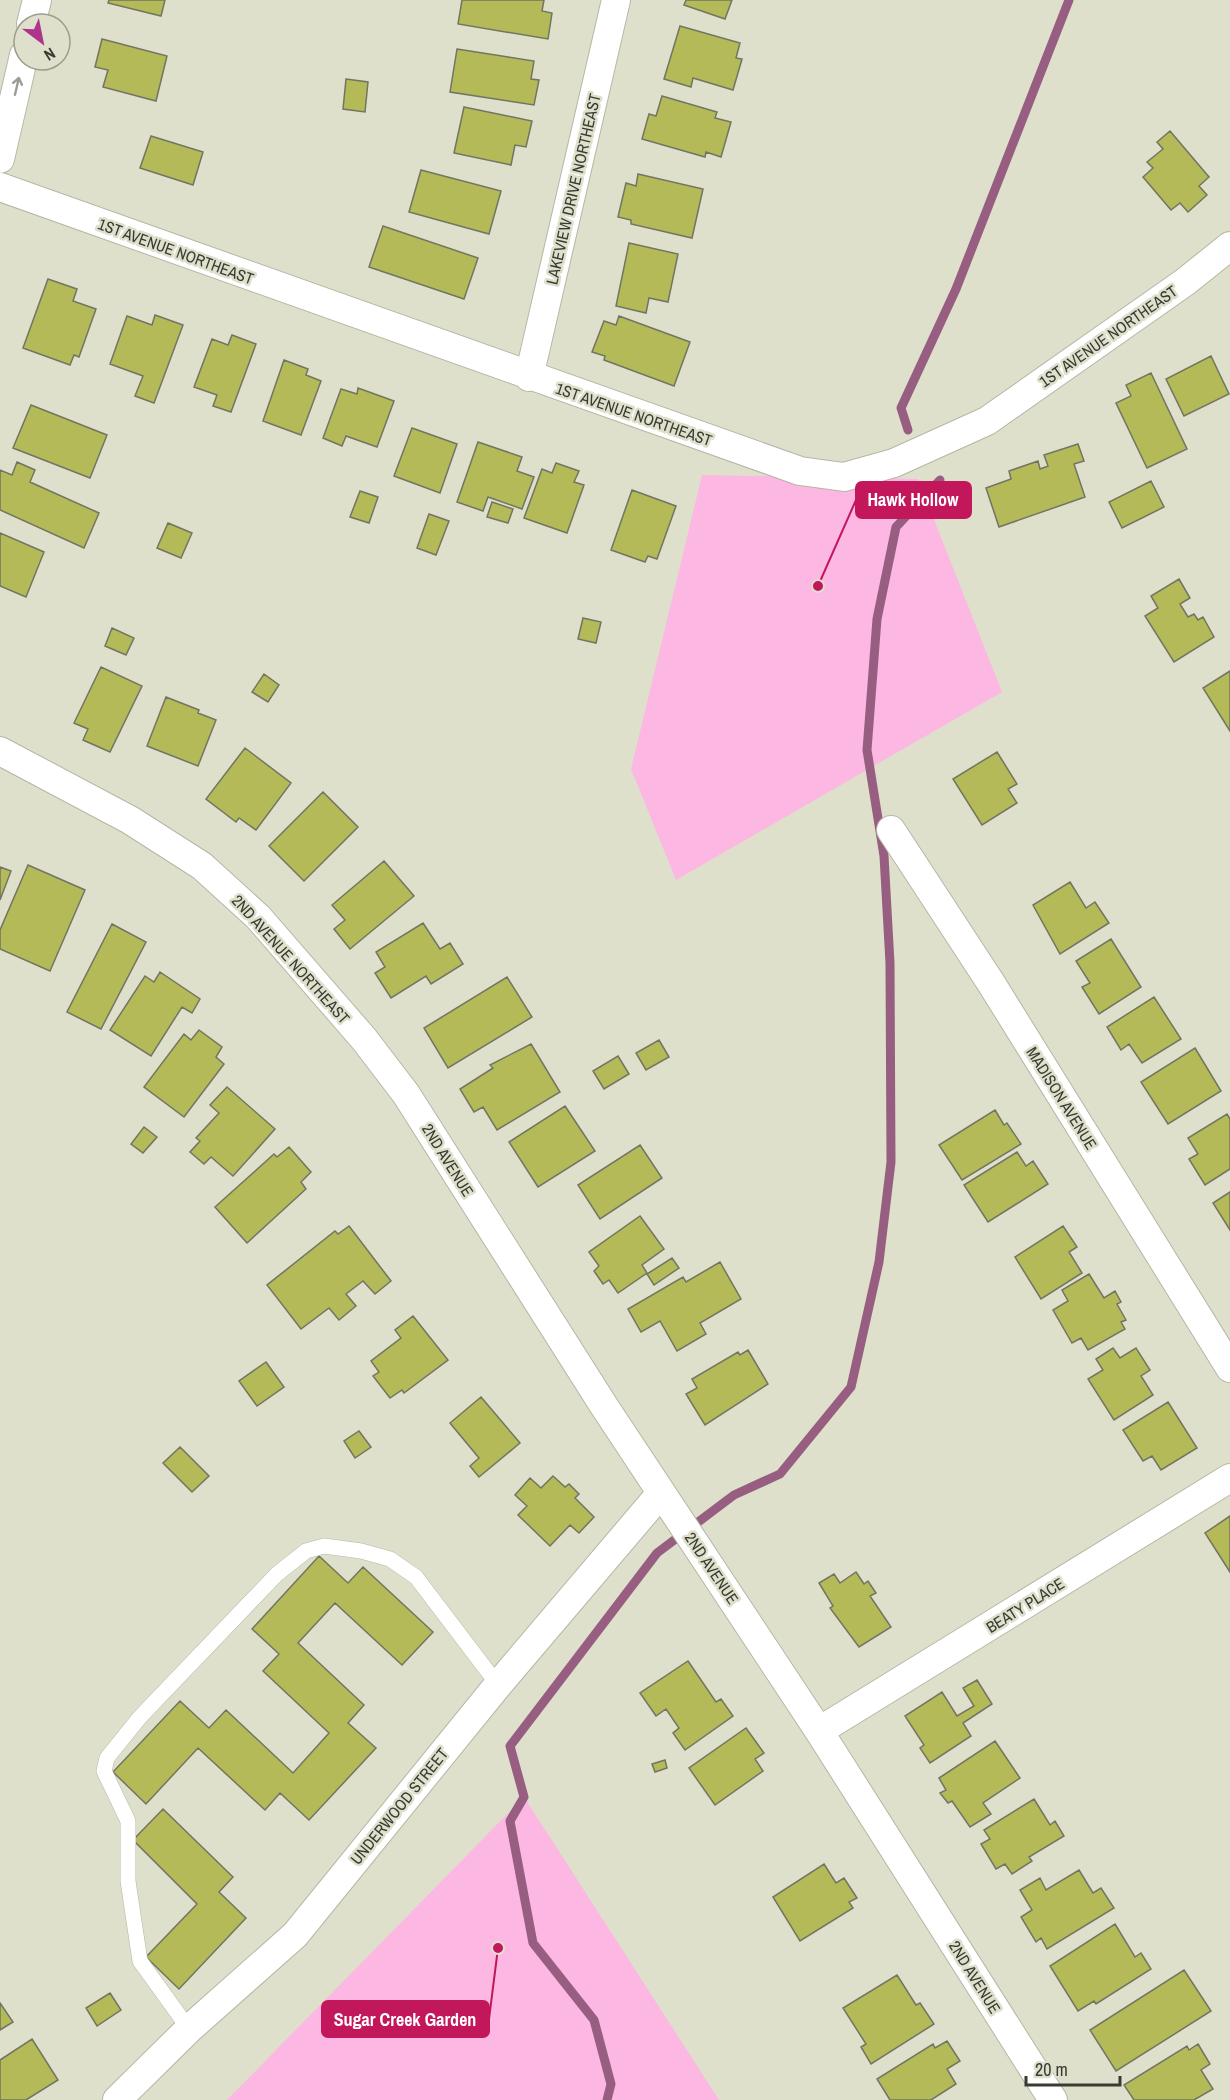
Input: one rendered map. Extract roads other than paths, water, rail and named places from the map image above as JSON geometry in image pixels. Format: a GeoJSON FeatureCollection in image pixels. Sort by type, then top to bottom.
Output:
{"type":"FeatureCollection","features":[{"type":"Feature","properties":{"kind":"street","name":"LAKEVIEW DRIVE NORTHEAST"},"geometry":{"type":"LineString","coordinates":[[530,377],[616,0]]}},
{"type":"Feature","properties":{"kind":"street"},"geometry":{"type":"LineString","coordinates":[[0,159],[20,72]]}},
{"type":"Feature","properties":{"kind":"street","name":"1ST AVENUE NORTHEAST"},"geometry":{"type":"LineString","coordinates":[[0,187],[800,471],[844,477],[894,463],[987,421],[1185,282],[1230,246]]}},
{"type":"Feature","properties":{"kind":"street","name":"2ND AVENUE NORTHEAST"},"geometry":{"type":"LineString","coordinates":[[0,752],[130,820],[202,866],[258,917],[365,1040]]}},
{"type":"Feature","properties":{"kind":"street","name":"MADISON AVENUE"},"geometry":{"type":"LineString","coordinates":[[891,830],[991,982],[1230,1368]]}},
{"type":"Feature","properties":{"kind":"street","name":"2ND AVENUE"},"geometry":{"type":"LineString","coordinates":[[365,1040],[406,1094],[668,1504],[819,1731],[1053,2100]]}},
{"type":"Feature","properties":{"kind":"street","name":"BEATY PLACE"},"geometry":{"type":"LineString","coordinates":[[819,1731],[1230,1478]]}},
{"type":"Feature","properties":{"kind":"street","name":"UNDERWOOD STREET"},"geometry":{"type":"LineString","coordinates":[[117,2100],[189,2029],[295,1935],[498,1685],[668,1504]]}},
{"type":"Feature","properties":{"kind":"lane"},"geometry":{"type":"LineString","coordinates":[[189,2029],[140,1961],[128,1881],[128,1821],[104,1771],[107,1758],[140,1717],[277,1574],[306,1551],[324,1546],[362,1551],[390,1559],[416,1577],[498,1685]]}},
{"type":"Feature","properties":{"kind":"waterway"},"geometry":{"type":"LineString","coordinates":[[908,430],[901,408],[956,289],[1069,0]]}},
{"type":"Feature","properties":{"kind":"waterway"},"geometry":{"type":"LineString","coordinates":[[607,2100],[611,2084],[594,2020],[533,1943],[510,1821],[524,1797],[510,1746],[657,1553],[734,1495],[780,1474],[851,1387],[879,1262],[891,1162],[890,963],[884,856],[867,750],[877,619],[896,527],[940,480]]}},
{"type":"Feature","properties":{"kind":"place","name":"Hawk Hollow"},"geometry":{"type":"Point","coordinates":[818,586]}},
{"type":"Feature","properties":{"kind":"place","name":"Sugar Creek Garden"},"geometry":{"type":"Point","coordinates":[498,1948]}}]}
